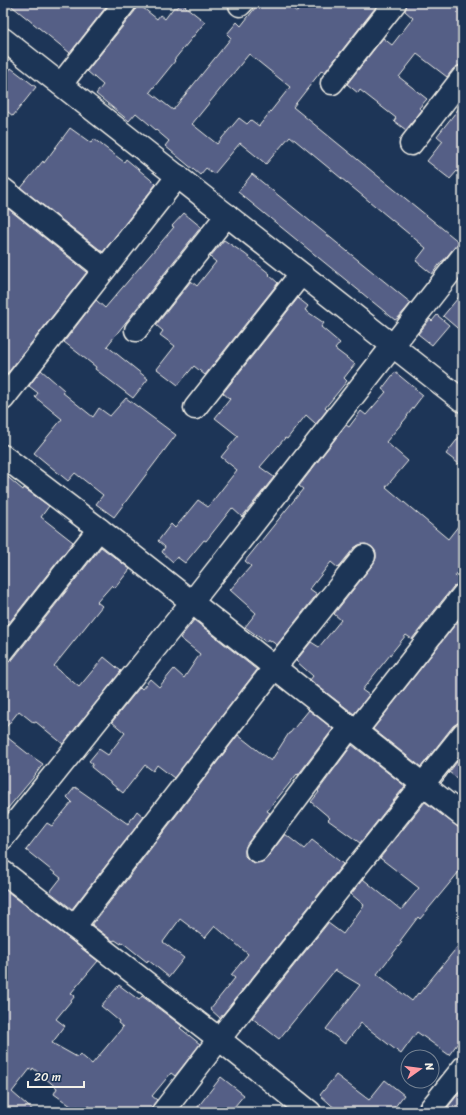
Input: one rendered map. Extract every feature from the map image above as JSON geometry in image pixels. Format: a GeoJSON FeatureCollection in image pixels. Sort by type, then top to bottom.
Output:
{"type":"FeatureCollection","features":[{"type":"Feature","properties":{"kind":"street"},"geometry":{"type":"LineString","coordinates":[[61,84],[125,3]]}},
{"type":"Feature","properties":{"kind":"street"},"geometry":{"type":"LineString","coordinates":[[332,83],[395,3]]}},
{"type":"Feature","properties":{"kind":"street"},"geometry":{"type":"LineString","coordinates":[[3,39],[463,401]]}},
{"type":"Feature","properties":{"kind":"street"},"geometry":{"type":"LineString","coordinates":[[411,144],[463,77]]}},
{"type":"Feature","properties":{"kind":"street"},"geometry":{"type":"LineString","coordinates":[[3,399],[178,176]]}},
{"type":"Feature","properties":{"kind":"street"},"geometry":{"type":"LineString","coordinates":[[3,189],[104,269]]}},
{"type":"Feature","properties":{"kind":"street"},"geometry":{"type":"LineString","coordinates":[[136,330],[227,215]]}},
{"type":"Feature","properties":{"kind":"street"},"geometry":{"type":"LineString","coordinates":[[3,838],[192,602],[463,256]]}},
{"type":"Feature","properties":{"kind":"street"},"geometry":{"type":"LineString","coordinates":[[195,408],[301,274]]}},
{"type":"Feature","properties":{"kind":"street"},"geometry":{"type":"LineString","coordinates":[[3,456],[99,529],[463,816]]}},
{"type":"Feature","properties":{"kind":"street"},"geometry":{"type":"LineString","coordinates":[[3,651],[99,529]]}},
{"type":"Feature","properties":{"kind":"street"},"geometry":{"type":"LineString","coordinates":[[74,927],[274,667],[364,556]]}},
{"type":"Feature","properties":{"kind":"street"},"geometry":{"type":"LineString","coordinates":[[257,850],[353,729],[463,595]]}},
{"type":"Feature","properties":{"kind":"street"},"geometry":{"type":"LineString","coordinates":[[163,1112],[219,1039],[463,734]]}},
{"type":"Feature","properties":{"kind":"street"},"geometry":{"type":"LineString","coordinates":[[3,872],[219,1039],[310,1112]]}},
{"type":"Feature","properties":{"kind":"street"},"geometry":{"type":"LineString","coordinates":[[428,1112],[463,1068]]}},
{"type":"Feature","properties":{"kind":"building"},"geometry":{"type":"Polygon","coordinates":[[[8,3],[109,3],[70,53],[8,3]]]}},
{"type":"Feature","properties":{"kind":"building"},"geometry":{"type":"Polygon","coordinates":[[[137,3],[157,19],[160,15],[165,19],[174,7],[177,8],[181,3],[205,22],[150,92],[173,110],[231,38],[227,34],[237,22],[241,26],[259,3],[286,3],[297,12],[304,3],[379,3],[325,72],[322,70],[293,107],[459,242],[432,274],[416,261],[426,248],[290,136],[266,164],[240,143],[214,174],[206,168],[200,175],[165,146],[169,141],[136,113],[129,121],[96,94],[103,85],[87,71],[135,11],[137,3]],[[249,54],[192,124],[217,144],[239,118],[247,124],[251,120],[259,126],[290,87],[249,54]]]}},
{"type":"Feature","properties":{"kind":"building"},"geometry":{"type":"Polygon","coordinates":[[[407,3],[463,3],[463,65],[453,69],[447,77],[417,54],[399,77],[427,99],[419,108],[422,110],[406,130],[394,121],[396,118],[360,90],[358,93],[347,84],[383,38],[392,45],[413,18],[405,11],[407,3]]]}},
{"type":"Feature","properties":{"kind":"building"},"geometry":{"type":"Polygon","coordinates":[[[11,68],[36,87],[13,116],[3,108],[3,79],[11,68]]]}},
{"type":"Feature","properties":{"kind":"building"},"geometry":{"type":"Polygon","coordinates":[[[463,103],[463,176],[457,171],[450,179],[427,161],[443,141],[437,136],[463,103]]]}},
{"type":"Feature","properties":{"kind":"building"},"geometry":{"type":"Polygon","coordinates":[[[70,128],[91,143],[94,139],[124,162],[126,159],[156,184],[103,252],[21,188],[43,161],[44,163],[70,128]]]}},
{"type":"Feature","properties":{"kind":"building"},"geometry":{"type":"Polygon","coordinates":[[[252,174],[411,303],[398,318],[395,320],[238,192],[252,174]]]}},
{"type":"Feature","properties":{"kind":"building"},"geometry":{"type":"Polygon","coordinates":[[[6,207],[87,272],[3,379],[3,211],[6,207]]]}},
{"type":"Feature","properties":{"kind":"building"},"geometry":{"type":"Polygon","coordinates":[[[184,213],[201,227],[107,346],[148,379],[133,398],[95,369],[96,367],[64,342],[96,300],[105,308],[174,227],[172,226],[184,213]]]}},
{"type":"Feature","properties":{"kind":"building"},"geometry":{"type":"Polygon","coordinates":[[[224,240],[245,254],[270,274],[269,275],[278,283],[205,375],[194,366],[178,385],[157,369],[175,346],[160,335],[163,331],[156,325],[191,281],[197,286],[216,262],[210,257],[224,240]]]}},
{"type":"Feature","properties":{"kind":"building"},"geometry":{"type":"Polygon","coordinates":[[[463,292],[463,333],[443,316],[463,292]]]}},
{"type":"Feature","properties":{"kind":"building"},"geometry":{"type":"Polygon","coordinates":[[[298,298],[308,306],[305,310],[324,323],[321,327],[340,343],[335,349],[355,364],[344,378],[347,381],[325,408],[327,410],[316,424],[306,415],[287,439],[285,438],[260,467],[274,477],[242,517],[232,508],[206,541],[204,540],[185,563],[177,557],[173,562],[162,552],[165,547],[158,541],[171,524],[175,528],[198,500],[208,507],[237,470],[221,457],[238,436],[215,418],[230,399],[223,393],[298,298]]]}},
{"type":"Feature","properties":{"kind":"building"},"geometry":{"type":"Polygon","coordinates":[[[437,315],[449,325],[432,345],[418,334],[430,319],[432,321],[437,315]]]}},
{"type":"Feature","properties":{"kind":"building"},"geometry":{"type":"Polygon","coordinates":[[[41,370],[64,390],[62,392],[93,417],[99,408],[110,416],[126,398],[176,435],[114,517],[96,504],[103,495],[75,473],[68,481],[34,453],[62,419],[35,397],[38,393],[29,386],[41,370]]]}},
{"type":"Feature","properties":{"kind":"building"},"geometry":{"type":"Polygon","coordinates":[[[395,372],[423,395],[408,416],[386,442],[408,461],[386,487],[448,539],[463,520],[463,565],[455,576],[463,583],[453,587],[412,639],[406,635],[362,690],[369,695],[354,714],[310,680],[313,676],[296,661],[311,642],[319,647],[341,620],[334,614],[374,563],[376,552],[372,547],[366,544],[359,545],[354,548],[338,568],[331,562],[310,589],[317,594],[277,645],[268,639],[266,642],[245,627],[256,613],[230,590],[251,566],[245,561],[303,489],[299,486],[346,425],[349,427],[361,411],[366,415],[386,392],[382,389],[395,372]]]}},
{"type":"Feature","properties":{"kind":"building"},"geometry":{"type":"Polygon","coordinates":[[[463,432],[463,467],[446,454],[463,432]]]}},
{"type":"Feature","properties":{"kind":"building"},"geometry":{"type":"Polygon","coordinates":[[[3,473],[23,490],[24,488],[49,506],[41,517],[73,542],[5,628],[3,627],[3,473]]]}},
{"type":"Feature","properties":{"kind":"building"},"geometry":{"type":"Polygon","coordinates":[[[101,547],[130,569],[115,588],[112,585],[97,602],[102,606],[54,666],[79,687],[104,657],[121,671],[63,744],[36,722],[34,723],[19,711],[3,731],[3,663],[13,659],[101,547]]]}},
{"type":"Feature","properties":{"kind":"building"},"geometry":{"type":"Polygon","coordinates":[[[194,620],[257,670],[174,778],[157,765],[153,771],[145,765],[123,793],[91,767],[93,764],[89,761],[99,749],[108,755],[125,733],[112,722],[140,687],[142,689],[150,679],[159,687],[174,669],[184,678],[200,654],[180,638],[194,620]]]}},
{"type":"Feature","properties":{"kind":"building"},"geometry":{"type":"Polygon","coordinates":[[[458,621],[463,625],[463,722],[453,726],[421,767],[373,729],[458,621]]]}},
{"type":"Feature","properties":{"kind":"building"},"geometry":{"type":"Polygon","coordinates":[[[309,710],[333,729],[298,775],[297,774],[267,811],[270,813],[247,844],[245,856],[250,861],[256,863],[262,862],[267,858],[285,834],[304,849],[312,840],[343,864],[220,1018],[210,1009],[235,978],[231,975],[248,954],[215,926],[205,938],[180,919],[163,942],[184,958],[169,977],[122,942],[121,944],[115,940],[113,941],[92,925],[238,735],[271,761],[289,733],[309,710]]]}},
{"type":"Feature","properties":{"kind":"building"},"geometry":{"type":"Polygon","coordinates":[[[3,734],[43,764],[3,814],[3,734]]]}},
{"type":"Feature","properties":{"kind":"building"},"geometry":{"type":"Polygon","coordinates":[[[352,745],[405,786],[360,843],[328,820],[330,818],[311,802],[352,745]]]}},
{"type":"Feature","properties":{"kind":"building"},"geometry":{"type":"Polygon","coordinates":[[[463,754],[463,783],[449,772],[463,754]]]}},
{"type":"Feature","properties":{"kind":"building"},"geometry":{"type":"Polygon","coordinates":[[[75,787],[128,824],[137,811],[144,817],[72,909],[50,892],[61,878],[26,850],[47,823],[52,826],[72,802],[67,797],[75,787]]]}},
{"type":"Feature","properties":{"kind":"building"},"geometry":{"type":"Polygon","coordinates":[[[425,802],[463,831],[463,867],[420,919],[418,917],[400,941],[402,942],[377,974],[412,1001],[463,940],[463,1036],[449,1055],[417,1032],[405,1049],[400,1049],[400,1053],[361,1023],[345,1044],[326,1029],[360,985],[335,970],[279,1039],[252,1018],[328,923],[343,934],[364,905],[351,894],[363,879],[401,910],[419,888],[380,858],[425,802]]]}},
{"type":"Feature","properties":{"kind":"building"},"geometry":{"type":"Polygon","coordinates":[[[3,888],[98,961],[71,993],[75,996],[56,1019],[65,1026],[52,1043],[77,1057],[80,1054],[92,1064],[123,1027],[118,1023],[119,1021],[101,1006],[119,985],[139,1000],[142,996],[182,1026],[180,1028],[200,1044],[175,1076],[171,1073],[152,1096],[157,1100],[153,1105],[151,1112],[96,1112],[89,1106],[84,1111],[77,1106],[75,1109],[54,1094],[57,1088],[33,1068],[32,1070],[30,1069],[12,1092],[35,1112],[3,1112],[3,888]]]}},
{"type":"Feature","properties":{"kind":"building"},"geometry":{"type":"Polygon","coordinates":[[[336,1075],[369,1100],[385,1080],[404,1095],[391,1112],[339,1112],[320,1095],[336,1075]]]}},
{"type":"Feature","properties":{"kind":"building"},"geometry":{"type":"Polygon","coordinates":[[[221,1077],[244,1095],[230,1112],[194,1112],[221,1077]]]}},
{"type":"Feature","properties":{"kind":"building"},"geometry":{"type":"Polygon","coordinates":[[[463,1088],[463,1112],[444,1112],[463,1088]]]}}]}
